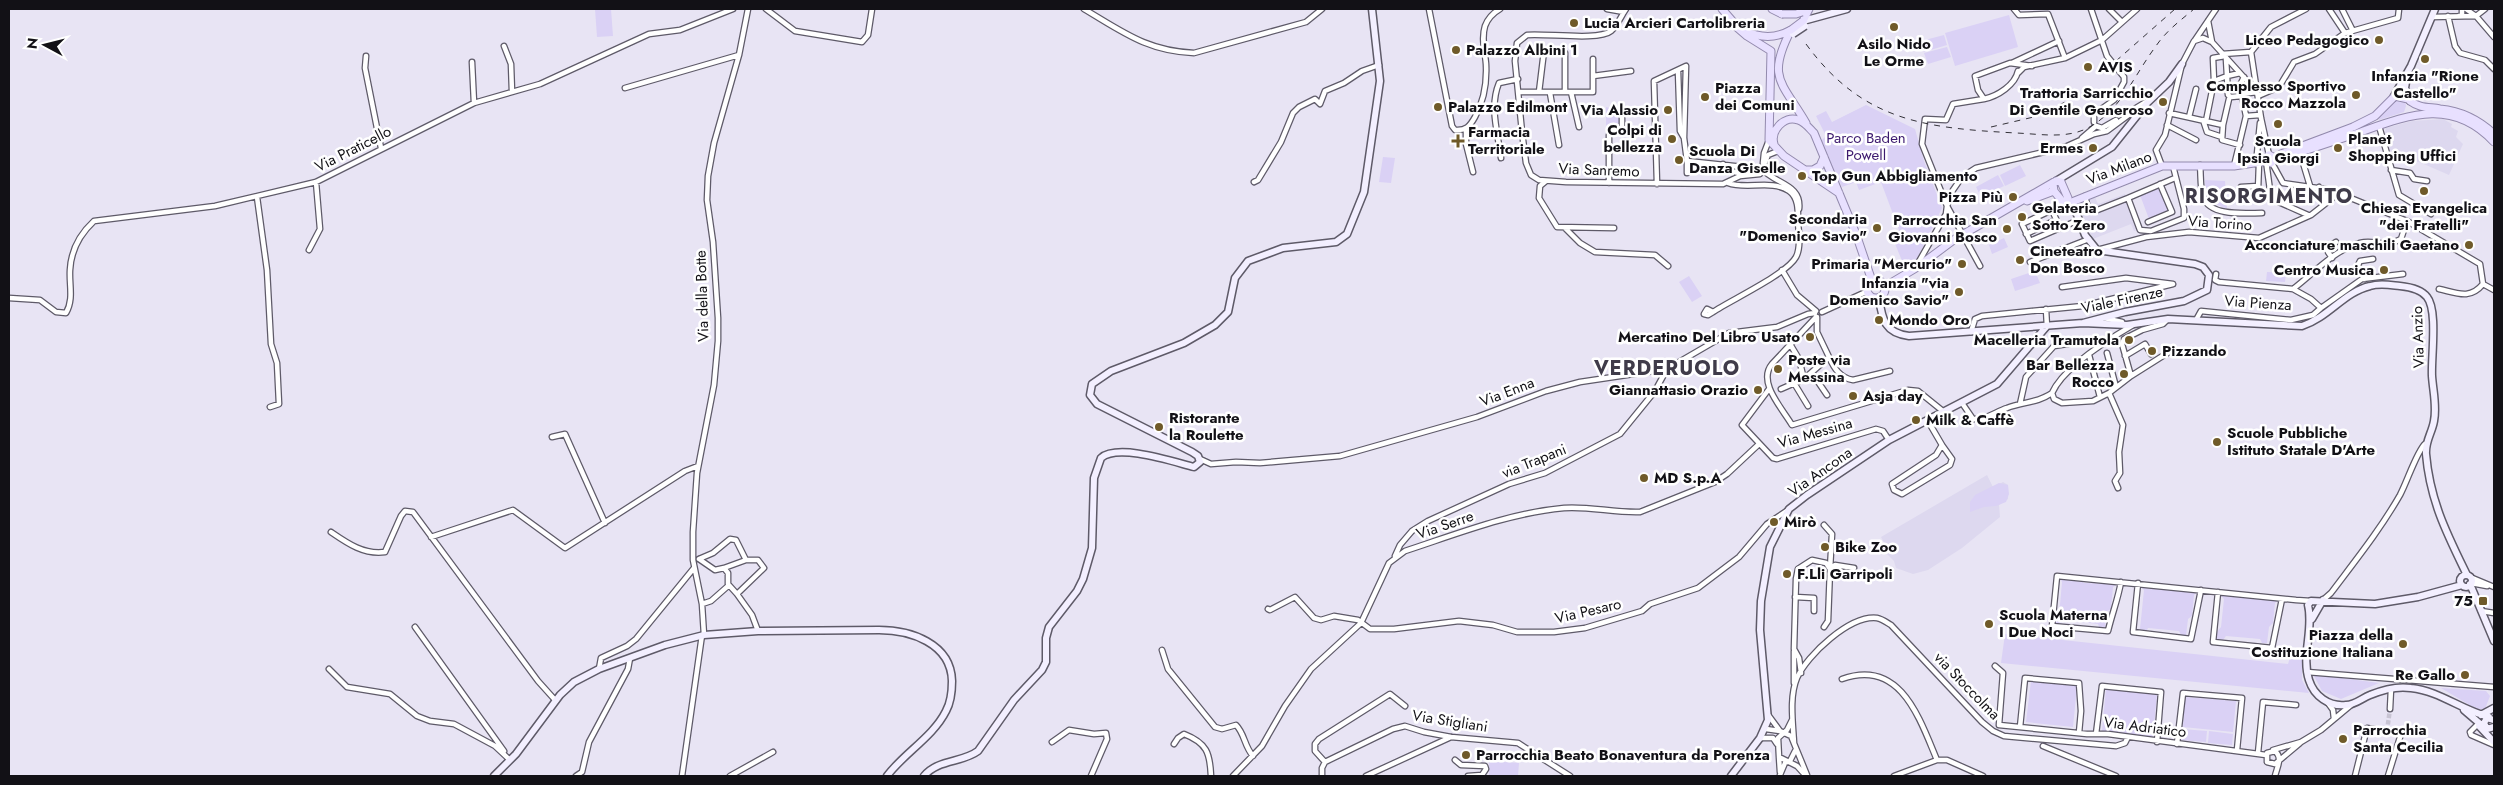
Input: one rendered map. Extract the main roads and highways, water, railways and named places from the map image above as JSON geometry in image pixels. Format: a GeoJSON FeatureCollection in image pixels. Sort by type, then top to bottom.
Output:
{"type":"FeatureCollection","features":[{"type":"Feature","properties":{"kind":"main road"},"geometry":{"type":"LineString","coordinates":[[1722,9],[1732,23],[1747,36],[1771,51],[1773,58],[1768,129],[1777,149],[1839,193]]}},
{"type":"Feature","properties":{"kind":"main road"},"geometry":{"type":"LineString","coordinates":[[1772,9],[1782,14],[1796,14],[1806,10]]}},
{"type":"Feature","properties":{"kind":"main road"},"geometry":{"type":"LineString","coordinates":[[1806,10],[1804,23],[1792,32],[1778,56],[1779,77],[1824,157],[1872,281]]}},
{"type":"Feature","properties":{"kind":"main road"},"geometry":{"type":"LineString","coordinates":[[1732,23],[1746,32],[1766,37],[1792,32]]}},
{"type":"Feature","properties":{"kind":"main road"},"geometry":{"type":"LineString","coordinates":[[2267,160],[2323,140],[2375,116],[2393,98],[2398,96],[2426,108],[2452,111],[2471,118],[2494,134]]}},
{"type":"Feature","properties":{"kind":"main road"},"geometry":{"type":"LineString","coordinates":[[2406,116],[2411,108],[2409,100]]}},
{"type":"Feature","properties":{"kind":"main road"},"geometry":{"type":"LineString","coordinates":[[2267,160],[2300,153],[2406,116],[2426,113],[2451,116],[2475,126],[2494,142]]}},
{"type":"Feature","properties":{"kind":"main road"},"geometry":{"type":"LineString","coordinates":[[2375,116],[2373,122],[2378,126]]}},
{"type":"Feature","properties":{"kind":"main road"},"geometry":{"type":"LineString","coordinates":[[1771,137],[1780,124],[1787,120],[1798,120],[1808,126]]}},
{"type":"Feature","properties":{"kind":"main road"},"geometry":{"type":"LineString","coordinates":[[1807,170],[1813,170],[1820,166],[1824,157]]}},
{"type":"Feature","properties":{"kind":"main road","name":"Via Milano"},"geometry":{"type":"LineString","coordinates":[[2067,200],[2085,196],[2162,166],[2173,164],[2234,166],[2267,160]]}},
{"type":"Feature","properties":{"kind":"main road"},"geometry":{"type":"LineString","coordinates":[[2054,191],[2055,182]]}},
{"type":"Feature","properties":{"kind":"main road"},"geometry":{"type":"LineString","coordinates":[[1884,287],[1916,268],[1963,234],[2055,182],[2063,184],[2067,200]]}},
{"type":"Feature","properties":{"kind":"main road"},"geometry":{"type":"LineString","coordinates":[[2054,191],[2067,200]]}},
{"type":"Feature","properties":{"kind":"main road"},"geometry":{"type":"LineString","coordinates":[[2006,209],[2054,191]]}},
{"type":"Feature","properties":{"kind":"main road"},"geometry":{"type":"LineString","coordinates":[[1878,280],[1884,287],[1883,294],[1879,298],[1873,297],[1868,290],[1868,284],[1878,280]]}},
{"type":"Feature","properties":{"kind":"tunnel"},"geometry":{"type":"LineString","coordinates":[[2387,731],[2390,709]]}},
{"type":"Feature","properties":{"kind":"railway"},"geometry":{"type":"LineString","coordinates":[[2116,61],[2175,9]]}},
{"type":"Feature","properties":{"kind":"railway"},"geometry":{"type":"LineString","coordinates":[[1806,44],[1828,70],[1850,90],[1874,105],[1899,116],[1953,128],[2056,135],[2084,130],[2113,109],[2164,35],[2194,9]]}},
{"type":"Feature","properties":{"kind":"railway"},"geometry":{"type":"LineString","coordinates":[[1991,127],[2038,116],[2067,101]]}},
{"type":"Feature","properties":{"kind":"place","name":"Lucia Arcieri Cartolibreria"},"geometry":{"type":"Point","coordinates":[1574,23]}},
{"type":"Feature","properties":{"kind":"place","name":"Asilo Nido Le Orme"},"geometry":{"type":"Point","coordinates":[1894,27]}},
{"type":"Feature","properties":{"kind":"place","name":"Liceo Pedagogico"},"geometry":{"type":"Point","coordinates":[2379,40]}},
{"type":"Feature","properties":{"kind":"place","name":"Palazzo Albini 1"},"geometry":{"type":"Point","coordinates":[1456,50]}},
{"type":"Feature","properties":{"kind":"place","name":"Infanzia \"Rione Castello\""},"geometry":{"type":"Point","coordinates":[2425,59]}},
{"type":"Feature","properties":{"kind":"place","name":"AVIS"},"geometry":{"type":"Point","coordinates":[2088,67]}},
{"type":"Feature","properties":{"kind":"place","name":"Complesso Sportivo Rocco Mazzola"},"geometry":{"type":"Point","coordinates":[2356,95]}},
{"type":"Feature","properties":{"kind":"place","name":"Piazza dei Comuni"},"geometry":{"type":"Point","coordinates":[1705,97]}},
{"type":"Feature","properties":{"kind":"place","name":"Trattoria Sarricchio Di Gentile Generoso"},"geometry":{"type":"Point","coordinates":[2163,102]}},
{"type":"Feature","properties":{"kind":"place","name":"Palazzo Edilmont"},"geometry":{"type":"Point","coordinates":[1438,107]}},
{"type":"Feature","properties":{"kind":"place","name":"Via Alassio"},"geometry":{"type":"Point","coordinates":[1668,110]}},
{"type":"Feature","properties":{"kind":"place","name":"Scuola Ipsia Giorgi"},"geometry":{"type":"Point","coordinates":[2278,124]}},
{"type":"Feature","properties":{"kind":"place","name":"Colpi di bellezza"},"geometry":{"type":"Point","coordinates":[1672,139]}},
{"type":"Feature","properties":{"kind":"place","name":"Farmacia Territoriale"},"geometry":{"type":"Point","coordinates":[1458,141]}},
{"type":"Feature","properties":{"kind":"place","name":"Ermes"},"geometry":{"type":"Point","coordinates":[2093,148]}},
{"type":"Feature","properties":{"kind":"place","name":"Planet Shopping Uffici"},"geometry":{"type":"Point","coordinates":[2338,148]}},
{"type":"Feature","properties":{"kind":"place","name":"Scuola Di Danza Giselle"},"geometry":{"type":"Point","coordinates":[1679,160]}},
{"type":"Feature","properties":{"kind":"place","name":"Top Gun Abbigliamento"},"geometry":{"type":"Point","coordinates":[1802,176]}},
{"type":"Feature","properties":{"kind":"place","name":"Chiesa Evangelica \"dei Fratelli\""},"geometry":{"type":"Point","coordinates":[2424,191]}},
{"type":"Feature","properties":{"kind":"place","name":"Pizza Più"},"geometry":{"type":"Point","coordinates":[2013,197]}},
{"type":"Feature","properties":{"kind":"place","name":"Gelateria Sotto Zero"},"geometry":{"type":"Point","coordinates":[2022,217]}},
{"type":"Feature","properties":{"kind":"place","name":"Secondaria \"Domenico Savio\""},"geometry":{"type":"Point","coordinates":[1877,228]}},
{"type":"Feature","properties":{"kind":"place","name":"Parrocchia San Giovanni Bosco"},"geometry":{"type":"Point","coordinates":[2007,229]}},
{"type":"Feature","properties":{"kind":"place","name":"Acconciature maschili Gaetano"},"geometry":{"type":"Point","coordinates":[2469,245]}},
{"type":"Feature","properties":{"kind":"place","name":"Cineteatro Don Bosco"},"geometry":{"type":"Point","coordinates":[2020,260]}},
{"type":"Feature","properties":{"kind":"place","name":"Primaria \"Mercurio\""},"geometry":{"type":"Point","coordinates":[1962,264]}},
{"type":"Feature","properties":{"kind":"place","name":"Centro Musica"},"geometry":{"type":"Point","coordinates":[2384,270]}},
{"type":"Feature","properties":{"kind":"place","name":"Infanzia \"via Domenico Savio\""},"geometry":{"type":"Point","coordinates":[1959,292]}},
{"type":"Feature","properties":{"kind":"place","name":"Mondo Oro"},"geometry":{"type":"Point","coordinates":[1879,320]}},
{"type":"Feature","properties":{"kind":"place","name":"Mercatino Del Libro Usato"},"geometry":{"type":"Point","coordinates":[1810,337]}},
{"type":"Feature","properties":{"kind":"place","name":"Macelleria Tramutola"},"geometry":{"type":"Point","coordinates":[2129,340]}},
{"type":"Feature","properties":{"kind":"place","name":"Pizzando"},"geometry":{"type":"Point","coordinates":[2152,351]}},
{"type":"Feature","properties":{"kind":"place","name":"Poste via Messina"},"geometry":{"type":"Point","coordinates":[1778,369]}},
{"type":"Feature","properties":{"kind":"place","name":"Bar Bellezza Rocco"},"geometry":{"type":"Point","coordinates":[2124,374]}},
{"type":"Feature","properties":{"kind":"place","name":"Giannattasio Orazio"},"geometry":{"type":"Point","coordinates":[1758,390]}},
{"type":"Feature","properties":{"kind":"place","name":"Asja day"},"geometry":{"type":"Point","coordinates":[1853,396]}},
{"type":"Feature","properties":{"kind":"place","name":"Milk & Caffè"},"geometry":{"type":"Point","coordinates":[1916,420]}},
{"type":"Feature","properties":{"kind":"place","name":"Ristorante la Roulette"},"geometry":{"type":"Point","coordinates":[1159,427]}},
{"type":"Feature","properties":{"kind":"place","name":"Scuole Pubbliche Istituto Statale D'Arte"},"geometry":{"type":"Point","coordinates":[2217,442]}},
{"type":"Feature","properties":{"kind":"place","name":"MD S.p.A"},"geometry":{"type":"Point","coordinates":[1644,478]}},
{"type":"Feature","properties":{"kind":"place","name":"Mirò"},"geometry":{"type":"Point","coordinates":[1774,522]}},
{"type":"Feature","properties":{"kind":"place","name":"Bike Zoo"},"geometry":{"type":"Point","coordinates":[1825,547]}},
{"type":"Feature","properties":{"kind":"place","name":"F.Lli Garripoli"},"geometry":{"type":"Point","coordinates":[1787,574]}},
{"type":"Feature","properties":{"kind":"place","name":"75"},"geometry":{"type":"Point","coordinates":[2483,601]}},
{"type":"Feature","properties":{"kind":"place","name":"Scuola Materna I Due Noci"},"geometry":{"type":"Point","coordinates":[1989,624]}},
{"type":"Feature","properties":{"kind":"place","name":"Piazza della Costituzione Italiana"},"geometry":{"type":"Point","coordinates":[2403,644]}},
{"type":"Feature","properties":{"kind":"place","name":"Re Gallo"},"geometry":{"type":"Point","coordinates":[2465,675]}},
{"type":"Feature","properties":{"kind":"place","name":"Parrocchia Santa Cecilia"},"geometry":{"type":"Point","coordinates":[2343,739]}},
{"type":"Feature","properties":{"kind":"place","name":"Parrocchia Beato Bonaventura da Porenza"},"geometry":{"type":"Point","coordinates":[1466,755]}},
{"type":"Feature","properties":{"kind":"district","name":"RISORGIMENTO"},"geometry":{"type":"Point","coordinates":[2269,196]}},
{"type":"Feature","properties":{"kind":"district","name":"VERDERUOLO"},"geometry":{"type":"Point","coordinates":[1667,368]}},
{"type":"Feature","properties":{"kind":"park label","name":"Parco Baden Powell"},"geometry":{"type":"Point","coordinates":[1866,146]}}]}
